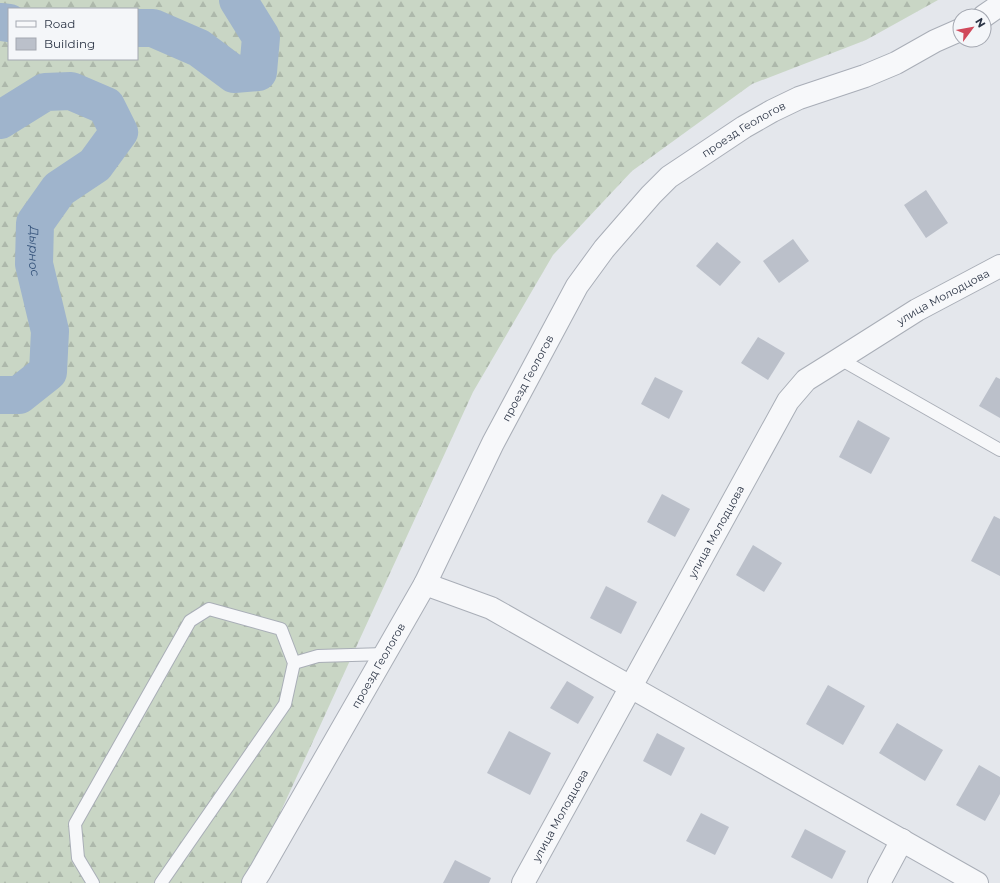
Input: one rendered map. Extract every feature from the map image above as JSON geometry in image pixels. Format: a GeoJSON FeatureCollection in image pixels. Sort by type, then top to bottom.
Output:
{"type":"FeatureCollection","features":[{"type":"Feature","properties":{"kind":"street","name":"проезд Геологов"},"geometry":{"type":"LineString","coordinates":[[252,883],[260,872],[425,584],[493,444],[577,286],[604,249],[651,195],[669,177],[744,127],[799,98],[865,76],[896,63],[952,34]]}},
{"type":"Feature","properties":{"kind":"street","name":"улица Молодцова"},"geometry":{"type":"LineString","coordinates":[[523,883],[788,401],[806,380],[840,358],[917,310],[1000,266]]}},
{"type":"Feature","properties":{"kind":"street"},"geometry":{"type":"LineString","coordinates":[[425,584],[491,608],[977,883]]}},
{"type":"Feature","properties":{"kind":"street"},"geometry":{"type":"LineString","coordinates":[[879,883],[902,840]]}},
{"type":"Feature","properties":{"kind":"lane"},"geometry":{"type":"LineString","coordinates":[[840,358],[1000,450]]}},
{"type":"Feature","properties":{"kind":"lane"},"geometry":{"type":"LineString","coordinates":[[93,883],[78,858],[75,824],[190,621],[209,609],[281,629],[294,663],[285,704],[161,883]]}},
{"type":"Feature","properties":{"kind":"lane"},"geometry":{"type":"LineString","coordinates":[[294,663],[318,656],[385,654]]}},
{"type":"Feature","properties":{"kind":"green space"},"geometry":{"type":"Polygon","coordinates":[[[0,0],[938,0],[866,40],[752,84],[632,171],[553,255],[473,392],[248,883],[0,883],[0,0]]]}},
{"type":"Feature","properties":{"kind":"building"},"geometry":{"type":"Polygon","coordinates":[[[926,190],[948,223],[926,238],[904,205],[926,190]]]}},
{"type":"Feature","properties":{"kind":"building"},"geometry":{"type":"Polygon","coordinates":[[[793,239],[809,261],[779,283],[763,261],[793,239]]]}},
{"type":"Feature","properties":{"kind":"building"},"geometry":{"type":"Polygon","coordinates":[[[717,242],[741,262],[720,286],[696,266],[717,242]]]}},
{"type":"Feature","properties":{"kind":"building"},"geometry":{"type":"Polygon","coordinates":[[[758,337],[785,353],[768,380],[741,363],[758,337]]]}},
{"type":"Feature","properties":{"kind":"building"},"geometry":{"type":"Polygon","coordinates":[[[655,377],[683,391],[669,419],[641,404],[655,377]]]}},
{"type":"Feature","properties":{"kind":"building"},"geometry":{"type":"Polygon","coordinates":[[[996,377],[1000,379],[1000,418],[979,406],[996,377]]]}},
{"type":"Feature","properties":{"kind":"building"},"geometry":{"type":"Polygon","coordinates":[[[858,420],[890,438],[871,474],[839,457],[858,420]]]}},
{"type":"Feature","properties":{"kind":"building"},"geometry":{"type":"Polygon","coordinates":[[[662,494],[690,509],[675,537],[647,522],[662,494]]]}},
{"type":"Feature","properties":{"kind":"building"},"geometry":{"type":"Polygon","coordinates":[[[994,516],[1000,519],[1000,576],[971,561],[994,516]]]}},
{"type":"Feature","properties":{"kind":"building"},"geometry":{"type":"Polygon","coordinates":[[[753,545],[782,563],[764,592],[736,575],[753,545]]]}},
{"type":"Feature","properties":{"kind":"building"},"geometry":{"type":"Polygon","coordinates":[[[606,586],[637,602],[621,634],[590,618],[606,586]]]}},
{"type":"Feature","properties":{"kind":"building"},"geometry":{"type":"Polygon","coordinates":[[[567,681],[594,697],[578,724],[550,708],[567,681]]]}},
{"type":"Feature","properties":{"kind":"building"},"geometry":{"type":"Polygon","coordinates":[[[828,685],[865,706],[843,745],[806,724],[828,685]]]}},
{"type":"Feature","properties":{"kind":"building"},"geometry":{"type":"Polygon","coordinates":[[[897,723],[943,750],[925,781],[879,753],[897,723]]]}},
{"type":"Feature","properties":{"kind":"building"},"geometry":{"type":"Polygon","coordinates":[[[509,731],[551,753],[530,795],[487,773],[509,731]]]}},
{"type":"Feature","properties":{"kind":"building"},"geometry":{"type":"Polygon","coordinates":[[[657,733],[685,748],[671,776],[643,761],[657,733]]]}},
{"type":"Feature","properties":{"kind":"building"},"geometry":{"type":"Polygon","coordinates":[[[979,765],[1000,777],[1000,794],[985,821],[956,805],[979,765]]]}},
{"type":"Feature","properties":{"kind":"building"},"geometry":{"type":"Polygon","coordinates":[[[701,813],[729,827],[715,855],[686,841],[701,813]]]}},
{"type":"Feature","properties":{"kind":"building"},"geometry":{"type":"Polygon","coordinates":[[[805,829],[846,851],[832,879],[791,857],[805,829]]]}},
{"type":"Feature","properties":{"kind":"building"},"geometry":{"type":"Polygon","coordinates":[[[455,860],[491,878],[489,883],[443,883],[455,860]]]}},
{"type":"Feature","properties":{"kind":"waterway","name":"Дырнос"},"geometry":{"type":"LineString","coordinates":[[138,28],[153,28],[199,48],[234,74],[258,72],[261,37],[238,0]]}},
{"type":"Feature","properties":{"kind":"waterway","name":"Дырнос"},"geometry":{"type":"LineString","coordinates":[[0,22],[8,23]]}},
{"type":"Feature","properties":{"kind":"waterway","name":"Дырнос"},"geometry":{"type":"LineString","coordinates":[[0,120],[45,92],[71,91],[106,106],[119,132],[95,165],[59,189],[35,223],[34,264],[50,331],[48,372],[19,395],[0,395]]}}]}
